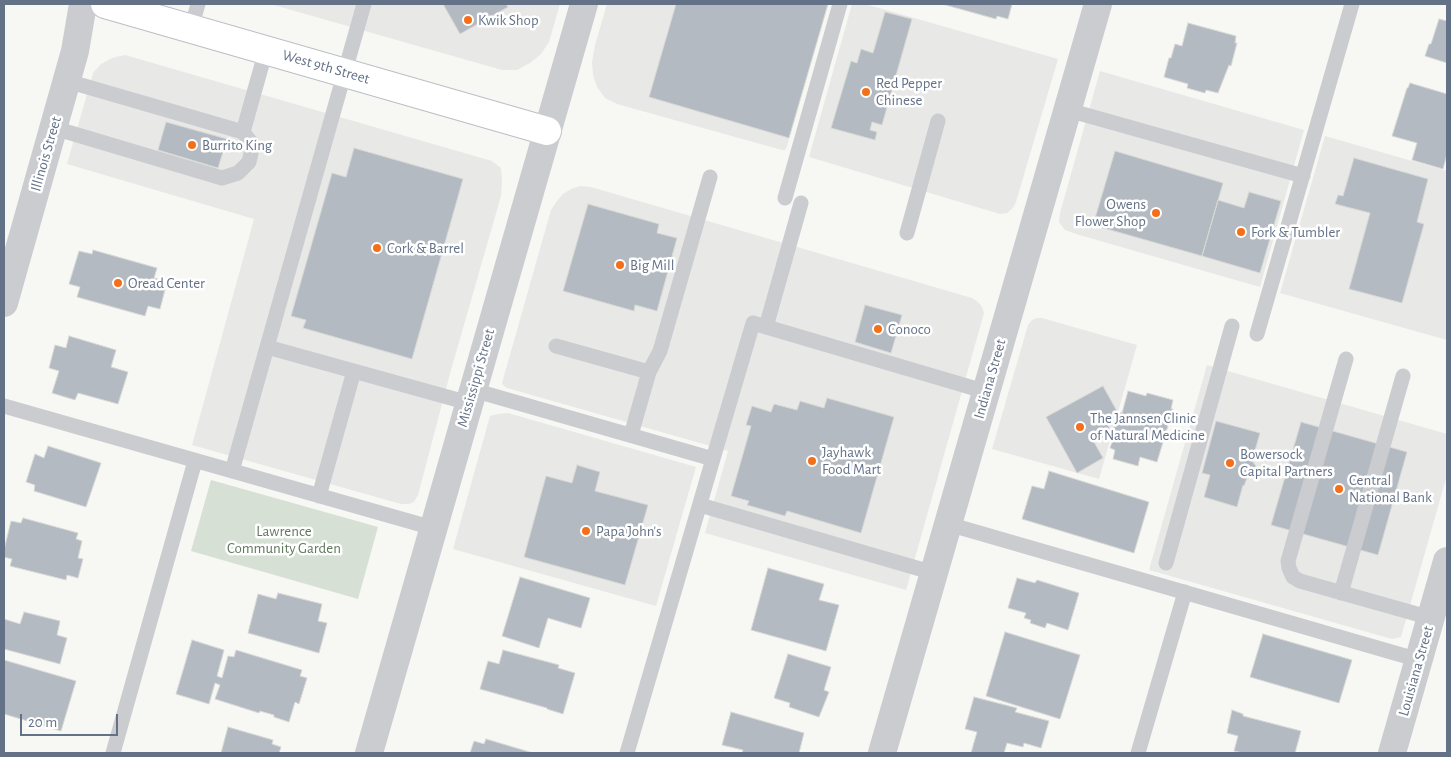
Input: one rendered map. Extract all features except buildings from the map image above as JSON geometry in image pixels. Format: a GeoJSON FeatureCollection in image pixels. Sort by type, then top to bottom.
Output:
{"type":"FeatureCollection","features":[{"type":"Feature","properties":{"kind":"main road","name":"West 9th Street"},"geometry":{"type":"LineString","coordinates":[[106,4],[194,16],[266,50],[547,131]]}},
{"type":"Feature","properties":{"kind":"street","name":"Illinois Street"},"geometry":{"type":"LineString","coordinates":[[4,303],[75,51],[83,4]]}},
{"type":"Feature","properties":{"kind":"street","name":"Mississippi Street"},"geometry":{"type":"LineString","coordinates":[[368,753],[584,4]]}},
{"type":"Feature","properties":{"kind":"street","name":"Indiana Street"},"geometry":{"type":"LineString","coordinates":[[882,753],[1098,4]]}},
{"type":"Feature","properties":{"kind":"street","name":"Louisiana Street"},"geometry":{"type":"LineString","coordinates":[[1392,753],[1445,575]]}},
{"type":"Feature","properties":{"kind":"lane"},"geometry":{"type":"LineString","coordinates":[[232,471],[364,4]]}},
{"type":"Feature","properties":{"kind":"lane"},"geometry":{"type":"LineString","coordinates":[[785,198],[840,4]]}},
{"type":"Feature","properties":{"kind":"lane"},"geometry":{"type":"LineString","coordinates":[[1257,334],[1352,4]]}},
{"type":"Feature","properties":{"kind":"lane"},"geometry":{"type":"LineString","coordinates":[[243,132],[266,50]]}},
{"type":"Feature","properties":{"kind":"lane"},"geometry":{"type":"LineString","coordinates":[[54,128],[222,178],[238,173],[249,162],[253,146],[243,132],[67,81]]}},
{"type":"Feature","properties":{"kind":"lane"},"geometry":{"type":"LineString","coordinates":[[1068,110],[1303,176]]}},
{"type":"Feature","properties":{"kind":"lane"},"geometry":{"type":"LineString","coordinates":[[906,233],[938,121]]}},
{"type":"Feature","properties":{"kind":"lane"},"geometry":{"type":"LineString","coordinates":[[631,435],[649,372],[660,351],[710,177]]}},
{"type":"Feature","properties":{"kind":"lane"},"geometry":{"type":"LineString","coordinates":[[766,327],[801,203]]}},
{"type":"Feature","properties":{"kind":"lane"},"geometry":{"type":"LineString","coordinates":[[627,753],[753,323],[986,392]]}},
{"type":"Feature","properties":{"kind":"lane"},"geometry":{"type":"LineString","coordinates":[[1166,563],[1232,326]]}},
{"type":"Feature","properties":{"kind":"lane"},"geometry":{"type":"LineString","coordinates":[[556,346],[649,372]]}},
{"type":"Feature","properties":{"kind":"lane"},"geometry":{"type":"LineString","coordinates":[[267,347],[354,371],[471,396],[631,435],[713,459]]}},
{"type":"Feature","properties":{"kind":"lane"},"geometry":{"type":"LineString","coordinates":[[1346,359],[1288,561],[1288,568],[1293,577],[1300,581],[1431,618]]}},
{"type":"Feature","properties":{"kind":"lane"},"geometry":{"type":"LineString","coordinates":[[319,496],[354,371]]}},
{"type":"Feature","properties":{"kind":"lane"},"geometry":{"type":"LineString","coordinates":[[1341,593],[1403,376]]}},
{"type":"Feature","properties":{"kind":"lane"},"geometry":{"type":"LineString","coordinates":[[4,406],[433,528]]}},
{"type":"Feature","properties":{"kind":"lane"},"geometry":{"type":"LineString","coordinates":[[113,753],[195,461]]}},
{"type":"Feature","properties":{"kind":"lane"},"geometry":{"type":"LineString","coordinates":[[700,505],[934,572]]}},
{"type":"Feature","properties":{"kind":"lane"},"geometry":{"type":"LineString","coordinates":[[948,524],[1419,660]]}},
{"type":"Feature","properties":{"kind":"lane"},"geometry":{"type":"LineString","coordinates":[[1138,753],[1185,592]]}},
{"type":"Feature","properties":{"kind":"shaded area"},"geometry":{"type":"Polygon","coordinates":[[[270,4],[560,4],[549,42],[541,54],[517,70],[502,70],[270,4]]]}},
{"type":"Feature","properties":{"kind":"shaded area"},"geometry":{"type":"Polygon","coordinates":[[[607,4],[827,4],[785,150],[617,104],[605,98],[597,87],[593,75],[592,62],[607,4]]]}},
{"type":"Feature","properties":{"kind":"shaded area"},"geometry":{"type":"Polygon","coordinates":[[[852,4],[865,4],[1058,59],[1016,202],[1007,213],[1000,214],[809,157],[852,4]]]}},
{"type":"Feature","properties":{"kind":"shaded area"},"geometry":{"type":"Polygon","coordinates":[[[125,55],[492,161],[501,168],[501,196],[451,370],[418,495],[414,502],[401,504],[192,445],[254,219],[67,164],[93,73],[101,64],[112,58],[125,55]]]}},
{"type":"Feature","properties":{"kind":"shaded area"},"geometry":{"type":"Polygon","coordinates":[[[1100,71],[1304,130],[1260,287],[1076,234],[1065,230],[1059,222],[1100,71]]]}},
{"type":"Feature","properties":{"kind":"shaded area"},"geometry":{"type":"Polygon","coordinates":[[[1325,136],[1447,171],[1447,340],[1280,293],[1325,136]]]}},
{"type":"Feature","properties":{"kind":"shaded area"},"geometry":{"type":"Polygon","coordinates":[[[580,186],[591,187],[972,298],[978,302],[984,313],[906,590],[705,533],[728,451],[504,386],[502,383],[551,210],[563,194],[580,186]]]}},
{"type":"Feature","properties":{"kind":"shaded area"},"geometry":{"type":"Polygon","coordinates":[[[1037,318],[1137,345],[1099,479],[992,449],[1028,325],[1037,318]]]}},
{"type":"Feature","properties":{"kind":"shaded area"},"geometry":{"type":"Polygon","coordinates":[[[1207,365],[1447,434],[1447,475],[1401,637],[1392,639],[1149,570],[1207,365]]]}},
{"type":"Feature","properties":{"kind":"shaded area"},"geometry":{"type":"Polygon","coordinates":[[[508,413],[696,467],[656,606],[453,549],[490,416],[508,413]]]}},
{"type":"Feature","properties":{"kind":"green space","name":"Lawrence Community Garden"},"geometry":{"type":"Polygon","coordinates":[[[211,480],[378,527],[358,599],[191,551],[211,480]]]}},
{"type":"Feature","properties":{"kind":"place","name":"Kwik Shop"},"geometry":{"type":"Point","coordinates":[468,20]}},
{"type":"Feature","properties":{"kind":"place","name":"Red Pepper Chinese"},"geometry":{"type":"Point","coordinates":[866,92]}},
{"type":"Feature","properties":{"kind":"place","name":"Burrito King"},"geometry":{"type":"Point","coordinates":[192,145]}},
{"type":"Feature","properties":{"kind":"place","name":"Owens Flower Shop"},"geometry":{"type":"Point","coordinates":[1156,213]}},
{"type":"Feature","properties":{"kind":"place","name":"Fork & Tumbler"},"geometry":{"type":"Point","coordinates":[1241,232]}},
{"type":"Feature","properties":{"kind":"place","name":"Cork & Barrel"},"geometry":{"type":"Point","coordinates":[377,248]}},
{"type":"Feature","properties":{"kind":"place","name":"Big Mill"},"geometry":{"type":"Point","coordinates":[620,265]}},
{"type":"Feature","properties":{"kind":"place","name":"Oread Center"},"geometry":{"type":"Point","coordinates":[118,283]}},
{"type":"Feature","properties":{"kind":"place","name":"Conoco"},"geometry":{"type":"Point","coordinates":[878,329]}},
{"type":"Feature","properties":{"kind":"place","name":"The Jannsen Clinic of Natural Medicine"},"geometry":{"type":"Point","coordinates":[1080,427]}},
{"type":"Feature","properties":{"kind":"place","name":"Jayhawk Food Mart"},"geometry":{"type":"Point","coordinates":[812,461]}},
{"type":"Feature","properties":{"kind":"place","name":"Bowersock Capital Partners"},"geometry":{"type":"Point","coordinates":[1230,463]}},
{"type":"Feature","properties":{"kind":"place","name":"Central National Bank"},"geometry":{"type":"Point","coordinates":[1339,489]}},
{"type":"Feature","properties":{"kind":"place","name":"Papa John's"},"geometry":{"type":"Point","coordinates":[586,531]}}]}
